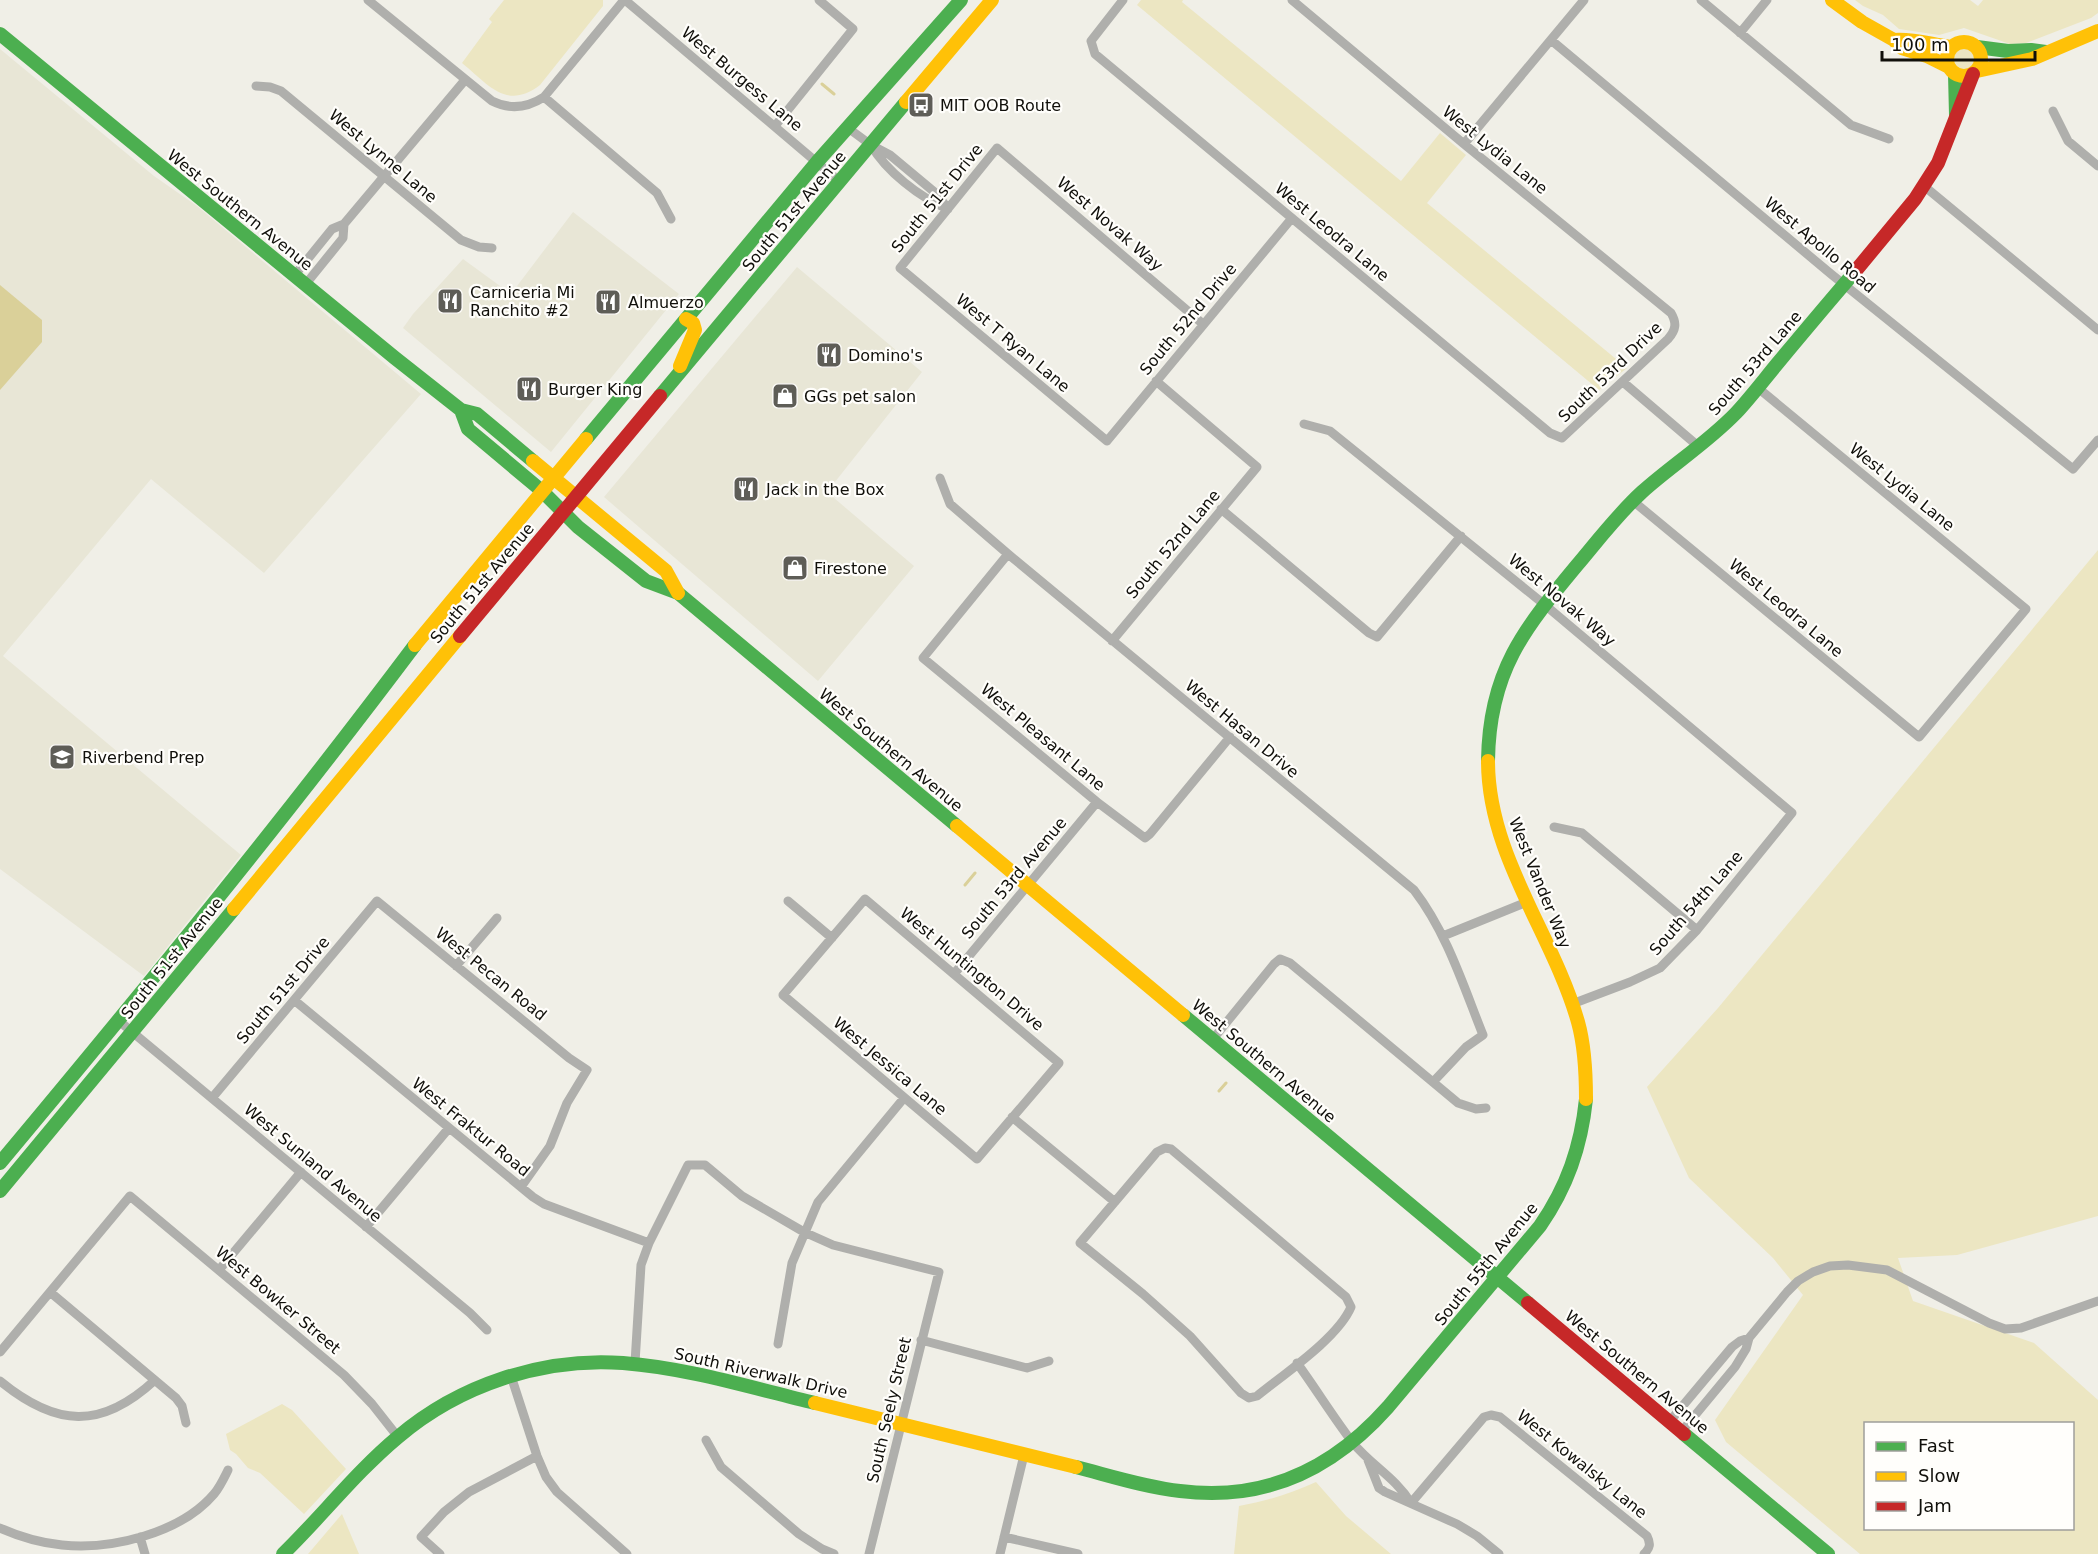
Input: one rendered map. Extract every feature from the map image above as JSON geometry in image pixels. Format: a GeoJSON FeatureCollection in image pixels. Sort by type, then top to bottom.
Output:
{"type":"FeatureCollection","features":[{"type":"Feature","properties":{"kind":"main road","name":"South 51st Avenue"},"geometry":{"type":"LineString","coordinates":[[0,1163],[119,1021],[338,748],[421,638],[542,491],[817,162],[961,0]]}},
{"type":"Feature","properties":{"kind":"main road","name":"South 51st Avenue"},"geometry":{"type":"LineString","coordinates":[[0,1191],[576,496],[992,0]]}},
{"type":"Feature","properties":{"kind":"main road"},"geometry":{"type":"LineString","coordinates":[[1832,0],[1862,22],[1894,40],[1902,48],[1927,56],[1964,76],[2032,59],[2098,31]]}},
{"type":"Feature","properties":{"kind":"main road","name":"West Southern Avenue"},"geometry":{"type":"LineString","coordinates":[[0,34],[461,410],[477,414],[666,571],[678,593]]}},
{"type":"Feature","properties":{"kind":"main road"},"geometry":{"type":"LineString","coordinates":[[1894,40],[1904,39],[1951,47],[1964,41],[1977,47],[2046,52]]}},
{"type":"Feature","properties":{"kind":"main road","name":"South 53rd Lane"},"geometry":{"type":"LineString","coordinates":[[1951,47],[1947,57],[1952,70],[1956,115]]}},
{"type":"Feature","properties":{"kind":"main road","name":"South 53rd Lane"},"geometry":{"type":"LineString","coordinates":[[1545,605],[1633,501],[1726,424],[1924,186],[1943,153],[1956,115],[1962,107],[1975,72],[1982,61],[1977,47]]}},
{"type":"Feature","properties":{"kind":"main road"},"geometry":{"type":"LineString","coordinates":[[675,380],[695,330],[693,323],[686,319]]}},
{"type":"Feature","properties":{"kind":"main road","name":"West Southern Avenue"},"geometry":{"type":"LineString","coordinates":[[461,410],[468,429],[542,491],[578,527],[646,581],[678,593],[1828,1554]]}},
{"type":"Feature","properties":{"kind":"main road","name":"West Vander Way"},"geometry":{"type":"LineString","coordinates":[[1545,605],[1522,636],[1506,668],[1491,714],[1486,748],[1488,778],[1497,826],[1527,902],[1572,1004]]}},
{"type":"Feature","properties":{"kind":"main road"},"geometry":{"type":"LineString","coordinates":[[338,748],[355,762]]}},
{"type":"Feature","properties":{"kind":"main road","name":"South 55th Avenue"},"geometry":{"type":"LineString","coordinates":[[1288,1479],[1334,1458],[1369,1428],[1407,1386],[1547,1216],[1560,1194],[1578,1149],[1585,1116],[1586,1069],[1581,1035],[1572,1004]]}},
{"type":"Feature","properties":{"kind":"main road","name":"South Riverwalk Drive"},"geometry":{"type":"LineString","coordinates":[[283,1554],[398,1437],[421,1419],[448,1403],[511,1376],[572,1364],[635,1363],[663,1367],[1164,1488],[1191,1492],[1231,1491],[1288,1479]]}},
{"type":"Feature","properties":{"kind":"street"},"geometry":{"type":"LineString","coordinates":[[368,0],[492,102],[517,107],[527,106],[544,98],[624,0]]}},
{"type":"Feature","properties":{"kind":"street","name":"West Burgess Lane"},"geometry":{"type":"LineString","coordinates":[[624,0],[840,182]]}},
{"type":"Feature","properties":{"kind":"street"},"geometry":{"type":"LineString","coordinates":[[775,126],[853,29],[819,0]]}},
{"type":"Feature","properties":{"kind":"street","name":"West Leodra Lane"},"geometry":{"type":"LineString","coordinates":[[1123,0],[1091,40],[1095,54],[1550,433],[1562,438]]}},
{"type":"Feature","properties":{"kind":"street","name":"West Lydia Lane"},"geometry":{"type":"LineString","coordinates":[[1292,0],[1671,313],[1676,326]]}},
{"type":"Feature","properties":{"kind":"street"},"geometry":{"type":"LineString","coordinates":[[1464,144],[1584,0]]}},
{"type":"Feature","properties":{"kind":"street"},"geometry":{"type":"LineString","coordinates":[[1701,0],[1851,125],[1889,139]]}},
{"type":"Feature","properties":{"kind":"street"},"geometry":{"type":"LineString","coordinates":[[1740,33],[1767,0]]}},
{"type":"Feature","properties":{"kind":"street","name":"West Apollo Road"},"geometry":{"type":"LineString","coordinates":[[1551,40],[1844,284],[2073,470],[2098,440]]}},
{"type":"Feature","properties":{"kind":"street"},"geometry":{"type":"LineString","coordinates":[[299,280],[332,229],[344,224],[465,80]]}},
{"type":"Feature","properties":{"kind":"street","name":"West Lynne Lane"},"geometry":{"type":"LineString","coordinates":[[256,86],[281,91],[461,240],[479,247],[492,248]]}},
{"type":"Feature","properties":{"kind":"street"},"geometry":{"type":"LineString","coordinates":[[544,98],[657,194],[671,219]]}},
{"type":"Feature","properties":{"kind":"street"},"geometry":{"type":"LineString","coordinates":[[2053,111],[2068,141],[2098,166]]}},
{"type":"Feature","properties":{"kind":"street"},"geometry":{"type":"LineString","coordinates":[[848,128],[871,145],[886,152],[906,168],[938,195],[948,209]]}},
{"type":"Feature","properties":{"kind":"street","name":"South 51st Drive"},"geometry":{"type":"LineString","coordinates":[[900,268],[997,148]]}},
{"type":"Feature","properties":{"kind":"street","name":"West Novak Way"},"geometry":{"type":"LineString","coordinates":[[997,148],[1203,324]]}},
{"type":"Feature","properties":{"kind":"street"},"geometry":{"type":"LineString","coordinates":[[1924,186],[2098,330]]}},
{"type":"Feature","properties":{"kind":"street","name":"South 52nd Drive"},"geometry":{"type":"LineString","coordinates":[[1107,441],[1292,218]]}},
{"type":"Feature","properties":{"kind":"street"},"geometry":{"type":"LineString","coordinates":[[299,280],[343,238],[344,224]]}},
{"type":"Feature","properties":{"kind":"street","name":"West T Ryan Lane"},"geometry":{"type":"LineString","coordinates":[[900,268],[1107,441]]}},
{"type":"Feature","properties":{"kind":"street","name":"South 53rd Drive"},"geometry":{"type":"LineString","coordinates":[[1562,438],[1668,339],[1676,326]]}},
{"type":"Feature","properties":{"kind":"street","name":"South 52nd Lane"},"geometry":{"type":"LineString","coordinates":[[1112,641],[1257,467],[1156,381]]}},
{"type":"Feature","properties":{"kind":"street"},"geometry":{"type":"LineString","coordinates":[[1623,382],[1698,446]]}},
{"type":"Feature","properties":{"kind":"street","name":"West Lydia Lane"},"geometry":{"type":"LineString","coordinates":[[1758,388],[2026,609],[1919,737]]}},
{"type":"Feature","properties":{"kind":"street","name":"West Novak Way"},"geometry":{"type":"LineString","coordinates":[[1304,424],[1330,431],[1545,605],[1792,813]]}},
{"type":"Feature","properties":{"kind":"street","name":"West Hasan Drive"},"geometry":{"type":"LineString","coordinates":[[940,478],[950,504],[1414,890],[1443,936],[1483,1035],[1459,1053],[1432,1082]]}},
{"type":"Feature","properties":{"kind":"street","name":"West Leodra Lane"},"geometry":{"type":"LineString","coordinates":[[1633,501],[1919,737]]}},
{"type":"Feature","properties":{"kind":"street"},"geometry":{"type":"LineString","coordinates":[[1221,509],[1377,637],[1461,536]]}},
{"type":"Feature","properties":{"kind":"street","name":"West Pleasant Lane"},"geometry":{"type":"LineString","coordinates":[[1008,554],[923,658],[1097,802],[1145,838],[1230,737]]}},
{"type":"Feature","properties":{"kind":"street","name":"South 53rd Avenue"},"geometry":{"type":"LineString","coordinates":[[954,974],[1097,802]]}},
{"type":"Feature","properties":{"kind":"street","name":"South 54th Lane"},"geometry":{"type":"LineString","coordinates":[[1572,1004],[1660,968],[1697,930],[1792,813]]}},
{"type":"Feature","properties":{"kind":"street"},"geometry":{"type":"LineString","coordinates":[[1554,827],[1582,833],[1697,930]]}},
{"type":"Feature","properties":{"kind":"street","name":"West Huntington Drive"},"geometry":{"type":"LineString","coordinates":[[832,938],[865,899],[1059,1063],[1012,1117]]}},
{"type":"Feature","properties":{"kind":"street","name":"South 51st Drive"},"geometry":{"type":"LineString","coordinates":[[212,1098],[377,901]]}},
{"type":"Feature","properties":{"kind":"street","name":"West Pecan Road"},"geometry":{"type":"LineString","coordinates":[[377,901],[587,1070],[567,1103],[550,1146],[521,1187]]}},
{"type":"Feature","properties":{"kind":"street"},"geometry":{"type":"LineString","coordinates":[[788,901],[832,938]]}},
{"type":"Feature","properties":{"kind":"street"},"geometry":{"type":"LineString","coordinates":[[1443,936],[1527,902]]}},
{"type":"Feature","properties":{"kind":"street"},"geometry":{"type":"LineString","coordinates":[[456,966],[497,918]]}},
{"type":"Feature","properties":{"kind":"street","name":"West Jessica Lane"},"geometry":{"type":"LineString","coordinates":[[832,938],[783,995],[977,1160],[1012,1117]]}},
{"type":"Feature","properties":{"kind":"street"},"geometry":{"type":"LineString","coordinates":[[1213,1039],[1280,959],[1290,963],[1458,1103],[1476,1109],[1486,1108]]}},
{"type":"Feature","properties":{"kind":"street","name":"West Fraktur Road"},"geometry":{"type":"LineString","coordinates":[[294,1000],[544,1204],[649,1243]]}},
{"type":"Feature","properties":{"kind":"street","name":"West Sunland Avenue"},"geometry":{"type":"LineString","coordinates":[[119,1021],[470,1313],[487,1330]]}},
{"type":"Feature","properties":{"kind":"street"},"geometry":{"type":"LineString","coordinates":[[778,1344],[792,1263],[818,1202],[904,1098]]}},
{"type":"Feature","properties":{"kind":"street"},"geometry":{"type":"LineString","coordinates":[[1012,1117],[1115,1202]]}},
{"type":"Feature","properties":{"kind":"street"},"geometry":{"type":"LineString","coordinates":[[366,1227],[449,1128]]}},
{"type":"Feature","properties":{"kind":"street"},"geometry":{"type":"LineString","coordinates":[[1165,1148],[1171,1149],[1347,1297],[1351,1306],[1347,1316],[1325,1340],[1257,1396],[1249,1398],[1241,1393],[1190,1336],[1080,1243],[1115,1202],[1158,1152],[1165,1148]]}},
{"type":"Feature","properties":{"kind":"street"},"geometry":{"type":"LineString","coordinates":[[635,1363],[641,1265],[649,1243],[688,1165],[705,1165],[742,1196],[804,1232]]}},
{"type":"Feature","properties":{"kind":"street"},"geometry":{"type":"LineString","coordinates":[[219,1270],[300,1172]]}},
{"type":"Feature","properties":{"kind":"street","name":"West Bowker Street"},"geometry":{"type":"LineString","coordinates":[[50,1292],[130,1196],[344,1375],[372,1404],[398,1437]]}},
{"type":"Feature","properties":{"kind":"street","name":"South Seely Street"},"geometry":{"type":"LineString","coordinates":[[804,1232],[833,1245],[939,1272],[869,1554]]}},
{"type":"Feature","properties":{"kind":"street"},"geometry":{"type":"LineString","coordinates":[[1682,1431],[1741,1358],[1749,1338],[1798,1281],[1830,1266],[1848,1265],[1887,1270],[2005,1329],[2021,1328],[2098,1301]]}},
{"type":"Feature","properties":{"kind":"street"},"geometry":{"type":"LineString","coordinates":[[0,1352],[50,1292],[176,1398],[182,1406],[186,1423]]}},
{"type":"Feature","properties":{"kind":"street"},"geometry":{"type":"LineString","coordinates":[[1670,1421],[1732,1347],[1749,1338]]}},
{"type":"Feature","properties":{"kind":"street"},"geometry":{"type":"LineString","coordinates":[[921,1340],[1027,1368],[1049,1361]]}},
{"type":"Feature","properties":{"kind":"street"},"geometry":{"type":"LineString","coordinates":[[1297,1363],[1353,1443],[1368,1460],[1402,1488],[1411,1503]]}},
{"type":"Feature","properties":{"kind":"street"},"geometry":{"type":"LineString","coordinates":[[1711,1372],[1723,1382]]}},
{"type":"Feature","properties":{"kind":"street"},"geometry":{"type":"LineString","coordinates":[[511,1376],[546,1477],[557,1492],[627,1554]]}},
{"type":"Feature","properties":{"kind":"street"},"geometry":{"type":"LineString","coordinates":[[0,1381],[21,1398],[45,1410],[76,1417],[104,1414],[118,1408],[136,1398],[155,1380]]}},
{"type":"Feature","properties":{"kind":"street","name":"West Kowalsky Lane"},"geometry":{"type":"LineString","coordinates":[[1411,1503],[1484,1417],[1491,1415],[1500,1417],[1647,1536],[1650,1543],[1649,1549],[1644,1554]]}},
{"type":"Feature","properties":{"kind":"street"},"geometry":{"type":"LineString","coordinates":[[706,1440],[720,1467],[800,1534],[834,1554]]}},
{"type":"Feature","properties":{"kind":"street"},"geometry":{"type":"LineString","coordinates":[[1000,1554],[1024,1455]]}},
{"type":"Feature","properties":{"kind":"street"},"geometry":{"type":"LineString","coordinates":[[440,1554],[421,1537],[444,1512],[469,1492],[537,1456]]}},
{"type":"Feature","properties":{"kind":"street"},"geometry":{"type":"LineString","coordinates":[[1368,1460],[1378,1488],[1457,1524],[1477,1536],[1499,1554]]}},
{"type":"Feature","properties":{"kind":"street"},"geometry":{"type":"LineString","coordinates":[[0,1528],[61,1545],[99,1545],[140,1537],[163,1530],[195,1512],[213,1496],[228,1470]]}},
{"type":"Feature","properties":{"kind":"street"},"geometry":{"type":"LineString","coordinates":[[1384,1492],[1394,1481]]}},
{"type":"Feature","properties":{"kind":"street"},"geometry":{"type":"LineString","coordinates":[[140,1537],[145,1554]]}},
{"type":"Feature","properties":{"kind":"street"},"geometry":{"type":"LineString","coordinates":[[1004,1537],[1078,1554]]}},
{"type":"Feature","properties":{"kind":"shaded area"},"geometry":{"type":"Polygon","coordinates":[[[504,0],[603,0],[603,6],[540,85],[528,92],[507,95],[489,86],[462,63],[492,22],[489,19],[504,0]]]}},
{"type":"Feature","properties":{"kind":"shaded area"},"geometry":{"type":"Polygon","coordinates":[[[1141,0],[1183,0],[1182,2],[1401,181],[1440,133],[1466,155],[1427,203],[1627,368],[1599,390],[1137,5],[1141,0]]]}},
{"type":"Feature","properties":{"kind":"shaded area"},"geometry":{"type":"Polygon","coordinates":[[[1855,0],[1970,0],[1978,6],[1983,0],[2098,0],[2098,13],[2091,18],[2026,43],[2010,44],[1964,28],[1939,35],[1899,29],[1883,15],[1855,0]]]}},
{"type":"Feature","properties":{"kind":"shaded area"},"geometry":{"type":"Polygon","coordinates":[[[1961,47],[1969,47],[1976,54],[1976,62],[1969,69],[1961,69],[1954,62],[1954,54],[1961,47]]]}},
{"type":"Feature","properties":{"kind":"shaded area"},"geometry":{"type":"Polygon","coordinates":[[[0,49],[154,176],[197,206],[421,394],[264,573],[151,479],[3,656],[241,855],[144,976],[0,869],[0,49]]]}},
{"type":"Feature","properties":{"kind":"shaded area"},"geometry":{"type":"Polygon","coordinates":[[[573,212],[679,294],[551,452],[403,328],[463,259],[511,294],[573,212]]]}},
{"type":"Feature","properties":{"kind":"shaded area"},"geometry":{"type":"Polygon","coordinates":[[[797,267],[922,372],[827,492],[914,566],[818,681],[604,497],[797,267]]]}},
{"type":"Feature","properties":{"kind":"shaded area"},"geometry":{"type":"Polygon","coordinates":[[[0,285],[42,320],[42,342],[0,390],[0,285]]]}},
{"type":"Feature","properties":{"kind":"shaded area"},"geometry":{"type":"Polygon","coordinates":[[[2098,550],[2098,1216],[1957,1255],[1898,1258],[1913,1301],[2034,1343],[2098,1400],[2098,1554],[1860,1554],[1726,1442],[1715,1420],[1803,1295],[1773,1258],[1689,1178],[1647,1087],[1718,1008],[2098,550]]]}},
{"type":"Feature","properties":{"kind":"shaded area"},"geometry":{"type":"Polygon","coordinates":[[[282,1404],[292,1410],[346,1469],[304,1514],[260,1473],[248,1468],[230,1450],[226,1434],[282,1404]]]}},
{"type":"Feature","properties":{"kind":"shaded area"},"geometry":{"type":"Polygon","coordinates":[[[1316,1482],[1346,1516],[1391,1554],[1234,1554],[1239,1506],[1278,1497],[1316,1482]]]}},
{"type":"Feature","properties":{"kind":"shaded area"},"geometry":{"type":"Polygon","coordinates":[[[342,1514],[359,1554],[308,1554],[342,1514]]]}},
{"type":"Feature","properties":{"kind":"waterway"},"geometry":{"type":"LineString","coordinates":[[822,84],[834,94]]}},
{"type":"Feature","properties":{"kind":"waterway"},"geometry":{"type":"LineString","coordinates":[[965,885],[975,873]]}},
{"type":"Feature","properties":{"kind":"waterway"},"geometry":{"type":"LineString","coordinates":[[1219,1091],[1226,1083]]}},
{"type":"Feature","properties":{"kind":"traffic: fast"},"geometry":{"type":"LineString","coordinates":[[586,439],[817,162],[961,0]]}},
{"type":"Feature","properties":{"kind":"traffic: fast"},"geometry":{"type":"LineString","coordinates":[[0,34],[395,358],[461,410],[477,414],[533,461]]}},
{"type":"Feature","properties":{"kind":"traffic: fast"},"geometry":{"type":"LineString","coordinates":[[1977,47],[2046,52]]}},
{"type":"Feature","properties":{"kind":"traffic: fast"},"geometry":{"type":"LineString","coordinates":[[1955,74],[1956,115]]}},
{"type":"Feature","properties":{"kind":"traffic: fast"},"geometry":{"type":"LineString","coordinates":[[660,396],[906,102]]}},
{"type":"Feature","properties":{"kind":"traffic: fast"},"geometry":{"type":"LineString","coordinates":[[1488,761],[1490,729],[1495,701],[1503,676],[1513,653],[1541,610],[1633,500],[1736,413],[1853,274]]}},
{"type":"Feature","properties":{"kind":"traffic: fast"},"geometry":{"type":"LineString","coordinates":[[461,410],[468,429],[542,491],[578,527],[646,581],[678,593],[957,826]]}},
{"type":"Feature","properties":{"kind":"traffic: fast"},"geometry":{"type":"LineString","coordinates":[[0,1163],[211,907],[415,645]]}},
{"type":"Feature","properties":{"kind":"traffic: fast"},"geometry":{"type":"LineString","coordinates":[[0,1191],[234,909]]}},
{"type":"Feature","properties":{"kind":"traffic: fast"},"geometry":{"type":"LineString","coordinates":[[1183,1015],[1528,1303]]}},
{"type":"Feature","properties":{"kind":"traffic: fast"},"geometry":{"type":"LineString","coordinates":[[1076,1467],[1128,1481],[1180,1491],[1211,1493],[1241,1491],[1269,1486],[1295,1476],[1320,1464],[1344,1448],[1388,1407],[1540,1226],[1558,1196],[1571,1166],[1584,1117],[1586,1099]]}},
{"type":"Feature","properties":{"kind":"traffic: fast"},"geometry":{"type":"LineString","coordinates":[[283,1554],[398,1437],[448,1403],[503,1378],[563,1365],[593,1362],[623,1363],[672,1369],[815,1403]]}},
{"type":"Feature","properties":{"kind":"traffic: fast"},"geometry":{"type":"LineString","coordinates":[[1684,1434],[1828,1554]]}},
{"type":"Feature","properties":{"kind":"traffic: slow"},"geometry":{"type":"LineString","coordinates":[[906,102],[992,0]]}},
{"type":"Feature","properties":{"kind":"traffic: slow"},"geometry":{"type":"LineString","coordinates":[[1832,0],[1862,22],[1894,40],[1902,48],[1927,56],[1949,67]]}},
{"type":"Feature","properties":{"kind":"traffic: slow"},"geometry":{"type":"LineString","coordinates":[[1977,71],[2032,59],[2098,31]]}},
{"type":"Feature","properties":{"kind":"traffic: slow"},"geometry":{"type":"LineString","coordinates":[[1894,40],[1951,47]]}},
{"type":"Feature","properties":{"kind":"traffic: slow"},"geometry":{"type":"LineString","coordinates":[[1964,42],[1976,47],[1981,59],[1976,71],[1964,76],[1952,71],[1947,59],[1952,47],[1964,42]]}},
{"type":"Feature","properties":{"kind":"traffic: slow"},"geometry":{"type":"LineString","coordinates":[[680,366],[695,330],[693,323],[686,319]]}},
{"type":"Feature","properties":{"kind":"traffic: slow"},"geometry":{"type":"LineString","coordinates":[[415,645],[586,439]]}},
{"type":"Feature","properties":{"kind":"traffic: slow"},"geometry":{"type":"LineString","coordinates":[[533,461],[666,571],[678,593]]}},
{"type":"Feature","properties":{"kind":"traffic: slow"},"geometry":{"type":"LineString","coordinates":[[234,909],[460,636]]}},
{"type":"Feature","properties":{"kind":"traffic: slow"},"geometry":{"type":"LineString","coordinates":[[1488,761],[1491,796],[1510,862],[1567,989],[1578,1022],[1585,1060],[1586,1099]]}},
{"type":"Feature","properties":{"kind":"traffic: slow"},"geometry":{"type":"LineString","coordinates":[[957,826],[1183,1015]]}},
{"type":"Feature","properties":{"kind":"traffic: slow"},"geometry":{"type":"LineString","coordinates":[[815,1403],[1076,1467]]}},
{"type":"Feature","properties":{"kind":"traffic: jam"},"geometry":{"type":"LineString","coordinates":[[1853,274],[1915,199],[1938,163],[1973,74]]}},
{"type":"Feature","properties":{"kind":"traffic: jam"},"geometry":{"type":"LineString","coordinates":[[460,636],[660,396]]}},
{"type":"Feature","properties":{"kind":"traffic: jam"},"geometry":{"type":"LineString","coordinates":[[1528,1303],[1684,1434]]}},
{"type":"Feature","properties":{"kind":"place","name":"MIT OOB Route"},"geometry":{"type":"Point","coordinates":[921,105]}},
{"type":"Feature","properties":{"kind":"place","name":"Carniceria Mi Ranchito #2"},"geometry":{"type":"Point","coordinates":[450,301]}},
{"type":"Feature","properties":{"kind":"place","name":"Almuerzo"},"geometry":{"type":"Point","coordinates":[608,302]}},
{"type":"Feature","properties":{"kind":"place","name":"Domino's"},"geometry":{"type":"Point","coordinates":[829,355]}},
{"type":"Feature","properties":{"kind":"place","name":"Burger King"},"geometry":{"type":"Point","coordinates":[529,389]}},
{"type":"Feature","properties":{"kind":"place","name":"GGs pet salon"},"geometry":{"type":"Point","coordinates":[785,396]}},
{"type":"Feature","properties":{"kind":"place","name":"Jack in the Box"},"geometry":{"type":"Point","coordinates":[746,489]}},
{"type":"Feature","properties":{"kind":"place","name":"Firestone"},"geometry":{"type":"Point","coordinates":[795,568]}},
{"type":"Feature","properties":{"kind":"place","name":"Riverbend Prep"},"geometry":{"type":"Point","coordinates":[62,757]}}]}
